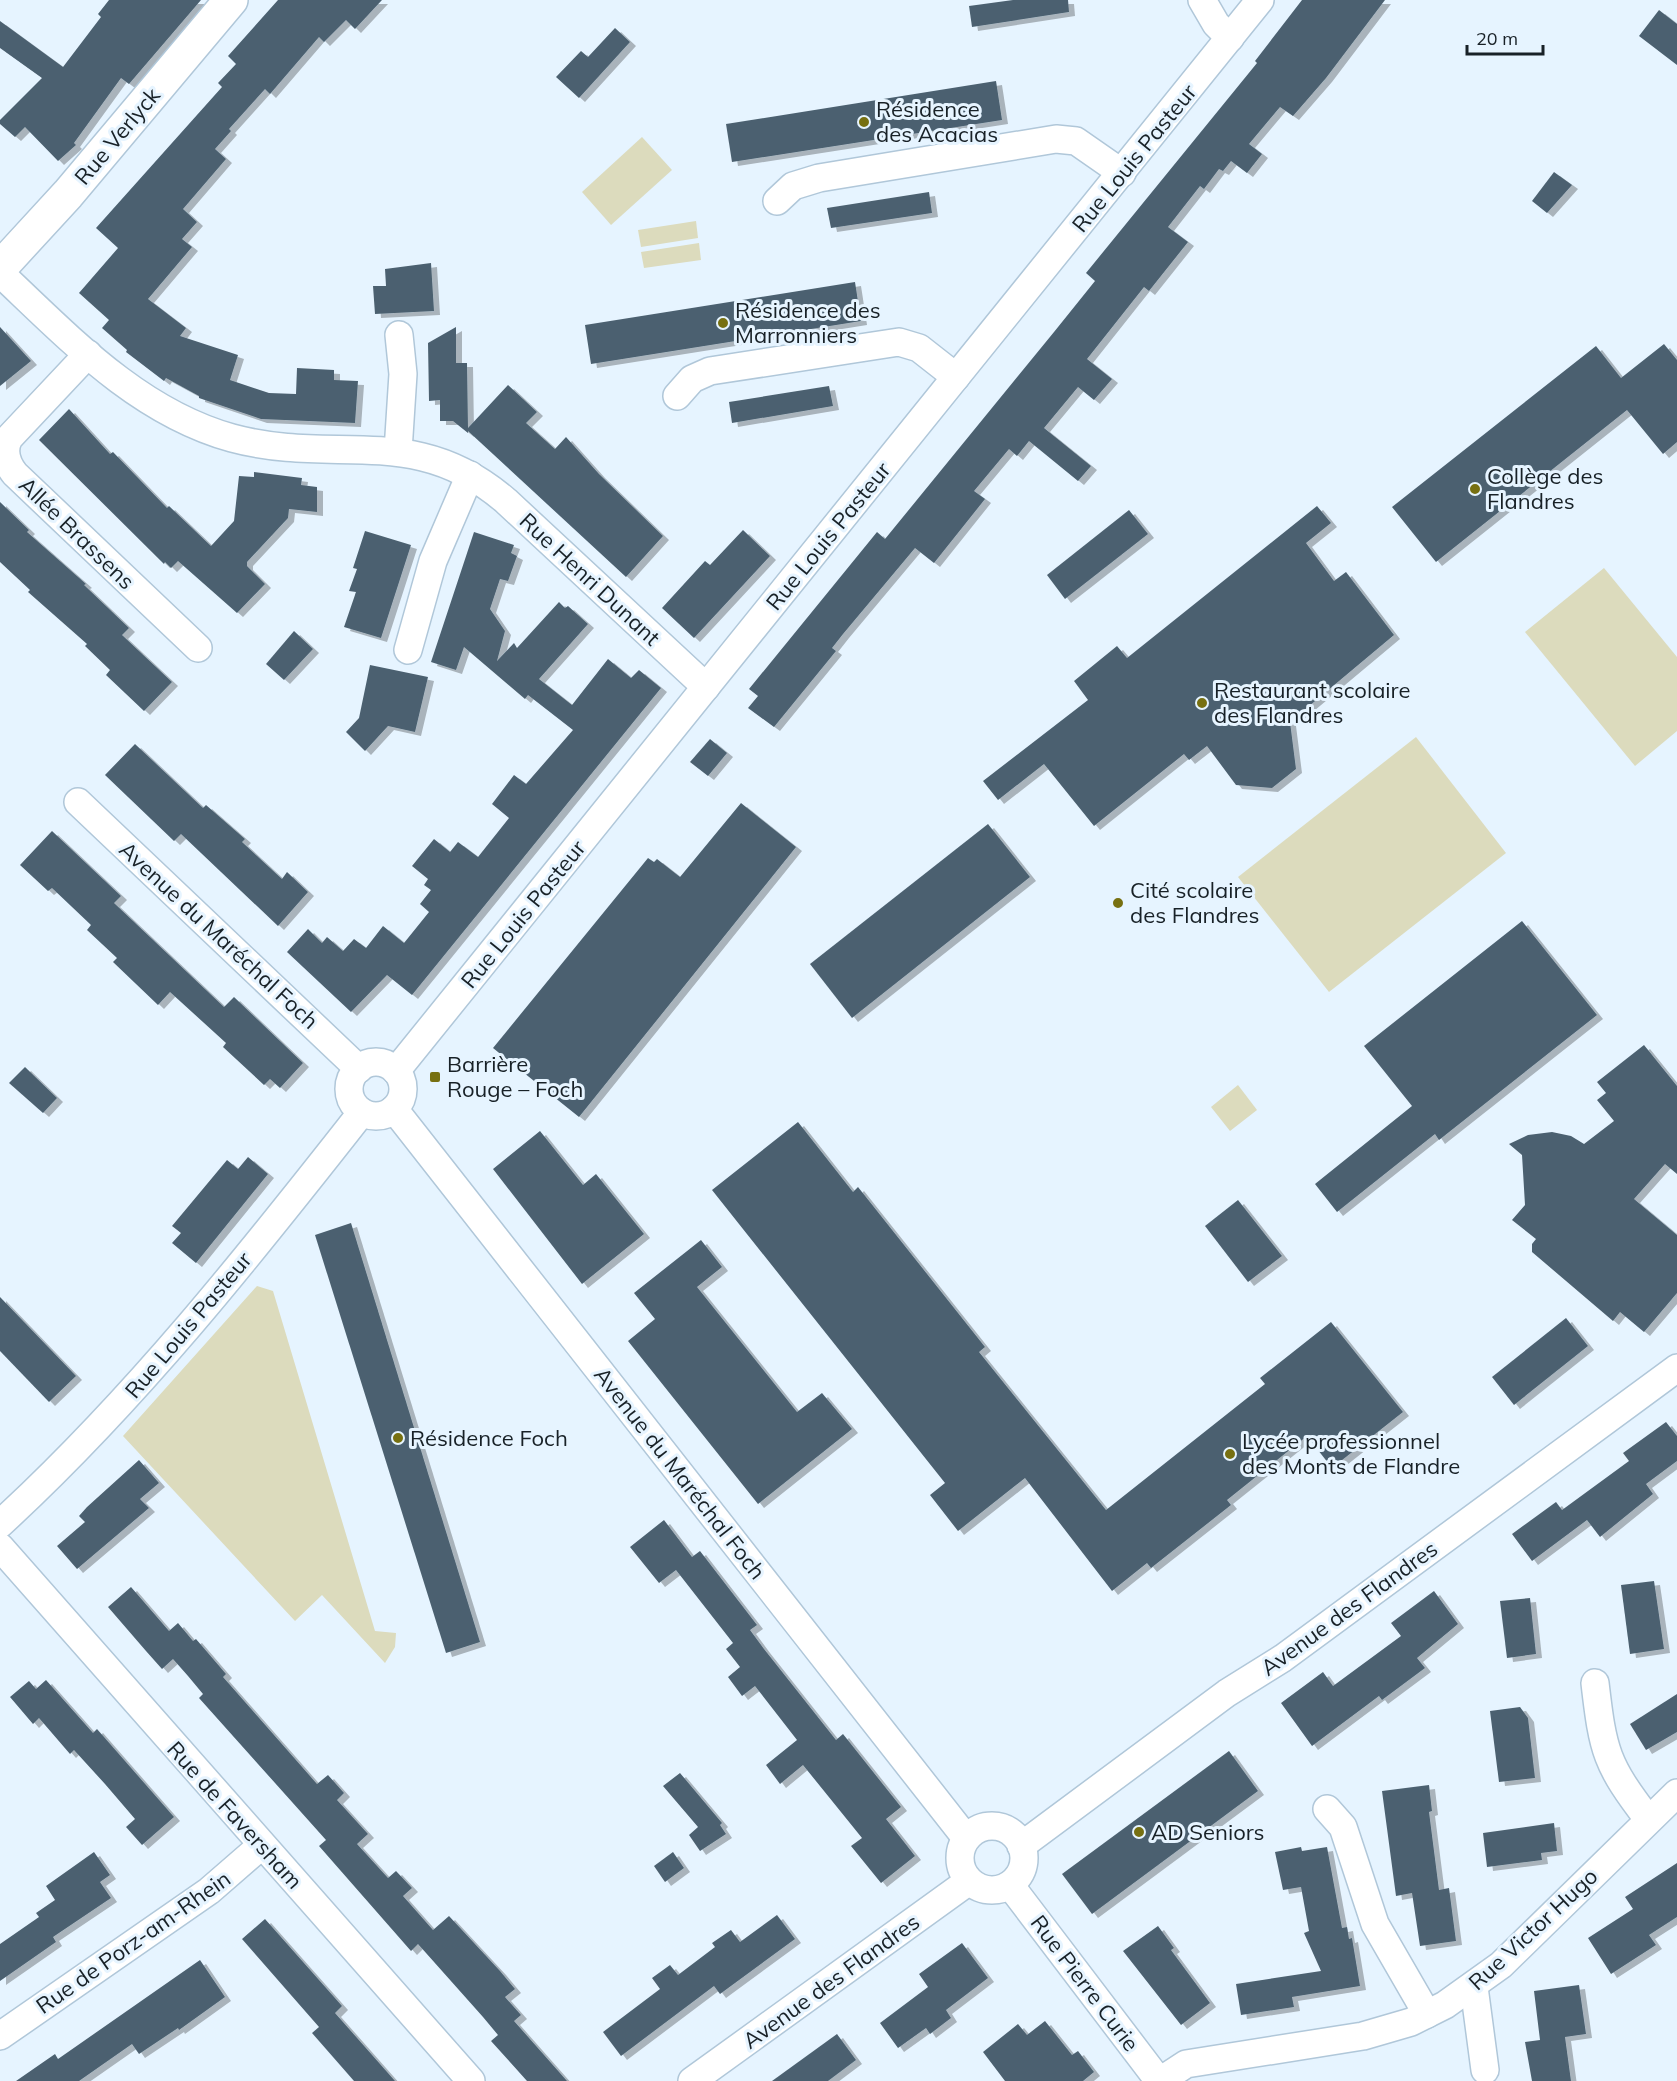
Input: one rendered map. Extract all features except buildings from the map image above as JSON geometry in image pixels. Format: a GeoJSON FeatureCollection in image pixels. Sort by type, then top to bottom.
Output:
{"type":"FeatureCollection","features":[{"type":"Feature","properties":{"kind":"street","name":"Rue Verlyck"},"geometry":{"type":"LineString","coordinates":[[0,268],[68,194],[231,0]]}},
{"type":"Feature","properties":{"kind":"street"},"geometry":{"type":"LineString","coordinates":[[1202,0],[1216,24],[1230,38]]}},
{"type":"Feature","properties":{"kind":"street","name":"Rue Louis Pasteur"},"geometry":{"type":"LineString","coordinates":[[396,1071],[1260,0]]}},
{"type":"Feature","properties":{"kind":"street"},"geometry":{"type":"LineString","coordinates":[[777,201],[793,186],[819,178],[1056,139],[1076,141],[1122,173]]}},
{"type":"Feature","properties":{"kind":"street","name":"Rue Henri Dunant"},"geometry":{"type":"LineString","coordinates":[[0,273],[88,354],[152,404],[190,423],[221,435],[289,448],[398,451],[431,457],[470,475],[506,501],[706,687]]}},
{"type":"Feature","properties":{"kind":"street"},"geometry":{"type":"LineString","coordinates":[[398,451],[403,374],[399,335]]}},
{"type":"Feature","properties":{"kind":"street"},"geometry":{"type":"LineString","coordinates":[[676,396],[686,384],[710,371],[899,342],[919,348],[956,377]]}},
{"type":"Feature","properties":{"kind":"street","name":"Allée Brassens"},"geometry":{"type":"LineString","coordinates":[[88,354],[9,438],[6,450],[8,462],[15,474],[198,648]]}},
{"type":"Feature","properties":{"kind":"street"},"geometry":{"type":"LineString","coordinates":[[408,650],[433,561],[470,475]]}},
{"type":"Feature","properties":{"kind":"street","name":"Avenue du Maréchal Foch"},"geometry":{"type":"LineString","coordinates":[[78,802],[359,1069]]}},
{"type":"Feature","properties":{"kind":"street"},"geometry":{"type":"LineString","coordinates":[[380,1063],[396,1071],[403,1088],[402,1097],[394,1109],[378,1116],[362,1112],[352,1102],[351,1080],[366,1064],[380,1063]]}},
{"type":"Feature","properties":{"kind":"street","name":"Avenue du Maréchal Foch"},"geometry":{"type":"LineString","coordinates":[[394,1109],[966,1838]]}},
{"type":"Feature","properties":{"kind":"street","name":"Rue Louis Pasteur"},"geometry":{"type":"LineString","coordinates":[[0,1524],[76,1451],[134,1389],[265,1234],[362,1112]]}},
{"type":"Feature","properties":{"kind":"street","name":"Avenue des Flandres"},"geometry":{"type":"LineString","coordinates":[[1021,1846],[1218,1701],[1283,1658],[1677,1368]]}},
{"type":"Feature","properties":{"kind":"street","name":"Rue de Faversham"},"geometry":{"type":"LineString","coordinates":[[0,1547],[471,2081]]}},
{"type":"Feature","properties":{"kind":"street"},"geometry":{"type":"LineString","coordinates":[[1595,1683],[1601,1734],[1609,1762],[1648,1820]]}},
{"type":"Feature","properties":{"kind":"street","name":"Rue Victor Hugo"},"geometry":{"type":"LineString","coordinates":[[1160,2081],[1186,2064],[1363,2036],[1427,2014],[1474,1987],[1501,1965],[1677,1792]]}},
{"type":"Feature","properties":{"kind":"street"},"geometry":{"type":"LineString","coordinates":[[1327,1809],[1343,1827],[1375,1924],[1427,2014]]}},
{"type":"Feature","properties":{"kind":"street"},"geometry":{"type":"LineString","coordinates":[[996,1826],[1011,1833],[1021,1846],[1023,1864],[1020,1874],[1010,1885],[989,1890],[969,1881],[960,1863],[961,1847],[966,1838],[979,1828],[996,1826]]}},
{"type":"Feature","properties":{"kind":"street","name":"Rue de Porz-am-Rhein"},"geometry":{"type":"LineString","coordinates":[[0,2036],[209,1891],[262,1845]]}},
{"type":"Feature","properties":{"kind":"street","name":"Avenue des Flandres"},"geometry":{"type":"LineString","coordinates":[[692,2081],[969,1881]]}},
{"type":"Feature","properties":{"kind":"street","name":"Rue Pierre Curie"},"geometry":{"type":"LineString","coordinates":[[1010,1885],[1160,2081]]}},
{"type":"Feature","properties":{"kind":"street"},"geometry":{"type":"LineString","coordinates":[[1474,1987],[1485,2070]]}},
{"type":"Feature","properties":{"kind":"green space"},"geometry":{"type":"Polygon","coordinates":[[[642,137],[672,170],[611,225],[582,192],[642,137]]]}},
{"type":"Feature","properties":{"kind":"green space"},"geometry":{"type":"Polygon","coordinates":[[[696,221],[698,238],[641,247],[638,230],[696,221]]]}},
{"type":"Feature","properties":{"kind":"green space"},"geometry":{"type":"Polygon","coordinates":[[[699,243],[701,260],[644,268],[641,252],[699,243]]]}},
{"type":"Feature","properties":{"kind":"green space"},"geometry":{"type":"Polygon","coordinates":[[[1604,568],[1677,657],[1677,731],[1635,766],[1525,632],[1604,568]]]}},
{"type":"Feature","properties":{"kind":"green space"},"geometry":{"type":"Polygon","coordinates":[[[1416,737],[1506,853],[1329,992],[1238,877],[1416,737]]]}},
{"type":"Feature","properties":{"kind":"green space"},"geometry":{"type":"Polygon","coordinates":[[[1238,1085],[1257,1110],[1230,1131],[1211,1107],[1238,1085]]]}},
{"type":"Feature","properties":{"kind":"green space"},"geometry":{"type":"Polygon","coordinates":[[[257,1286],[273,1291],[375,1631],[396,1633],[395,1647],[385,1663],[322,1595],[295,1621],[123,1436],[257,1286]]]}},
{"type":"Feature","properties":{"kind":"place","name":"Résidence des Acacias"},"geometry":{"type":"Point","coordinates":[864,122]}},
{"type":"Feature","properties":{"kind":"place","name":"Résidence des Marronniers"},"geometry":{"type":"Point","coordinates":[723,323]}},
{"type":"Feature","properties":{"kind":"place","name":"Collège des Flandres"},"geometry":{"type":"Point","coordinates":[1475,489]}},
{"type":"Feature","properties":{"kind":"place","name":"Restaurant scolaire des Flandres"},"geometry":{"type":"Point","coordinates":[1202,703]}},
{"type":"Feature","properties":{"kind":"place","name":"Cité scolaire des Flandres"},"geometry":{"type":"Point","coordinates":[1118,903]}},
{"type":"Feature","properties":{"kind":"place","name":"Barrière Rouge – Foch"},"geometry":{"type":"Point","coordinates":[435,1077]}},
{"type":"Feature","properties":{"kind":"place","name":"Résidence Foch"},"geometry":{"type":"Point","coordinates":[398,1438]}},
{"type":"Feature","properties":{"kind":"place","name":"Lycée professionnel des Monts de Flandre"},"geometry":{"type":"Point","coordinates":[1230,1454]}},
{"type":"Feature","properties":{"kind":"place","name":"AD Seniors"},"geometry":{"type":"Point","coordinates":[1139,1832]}}]}
